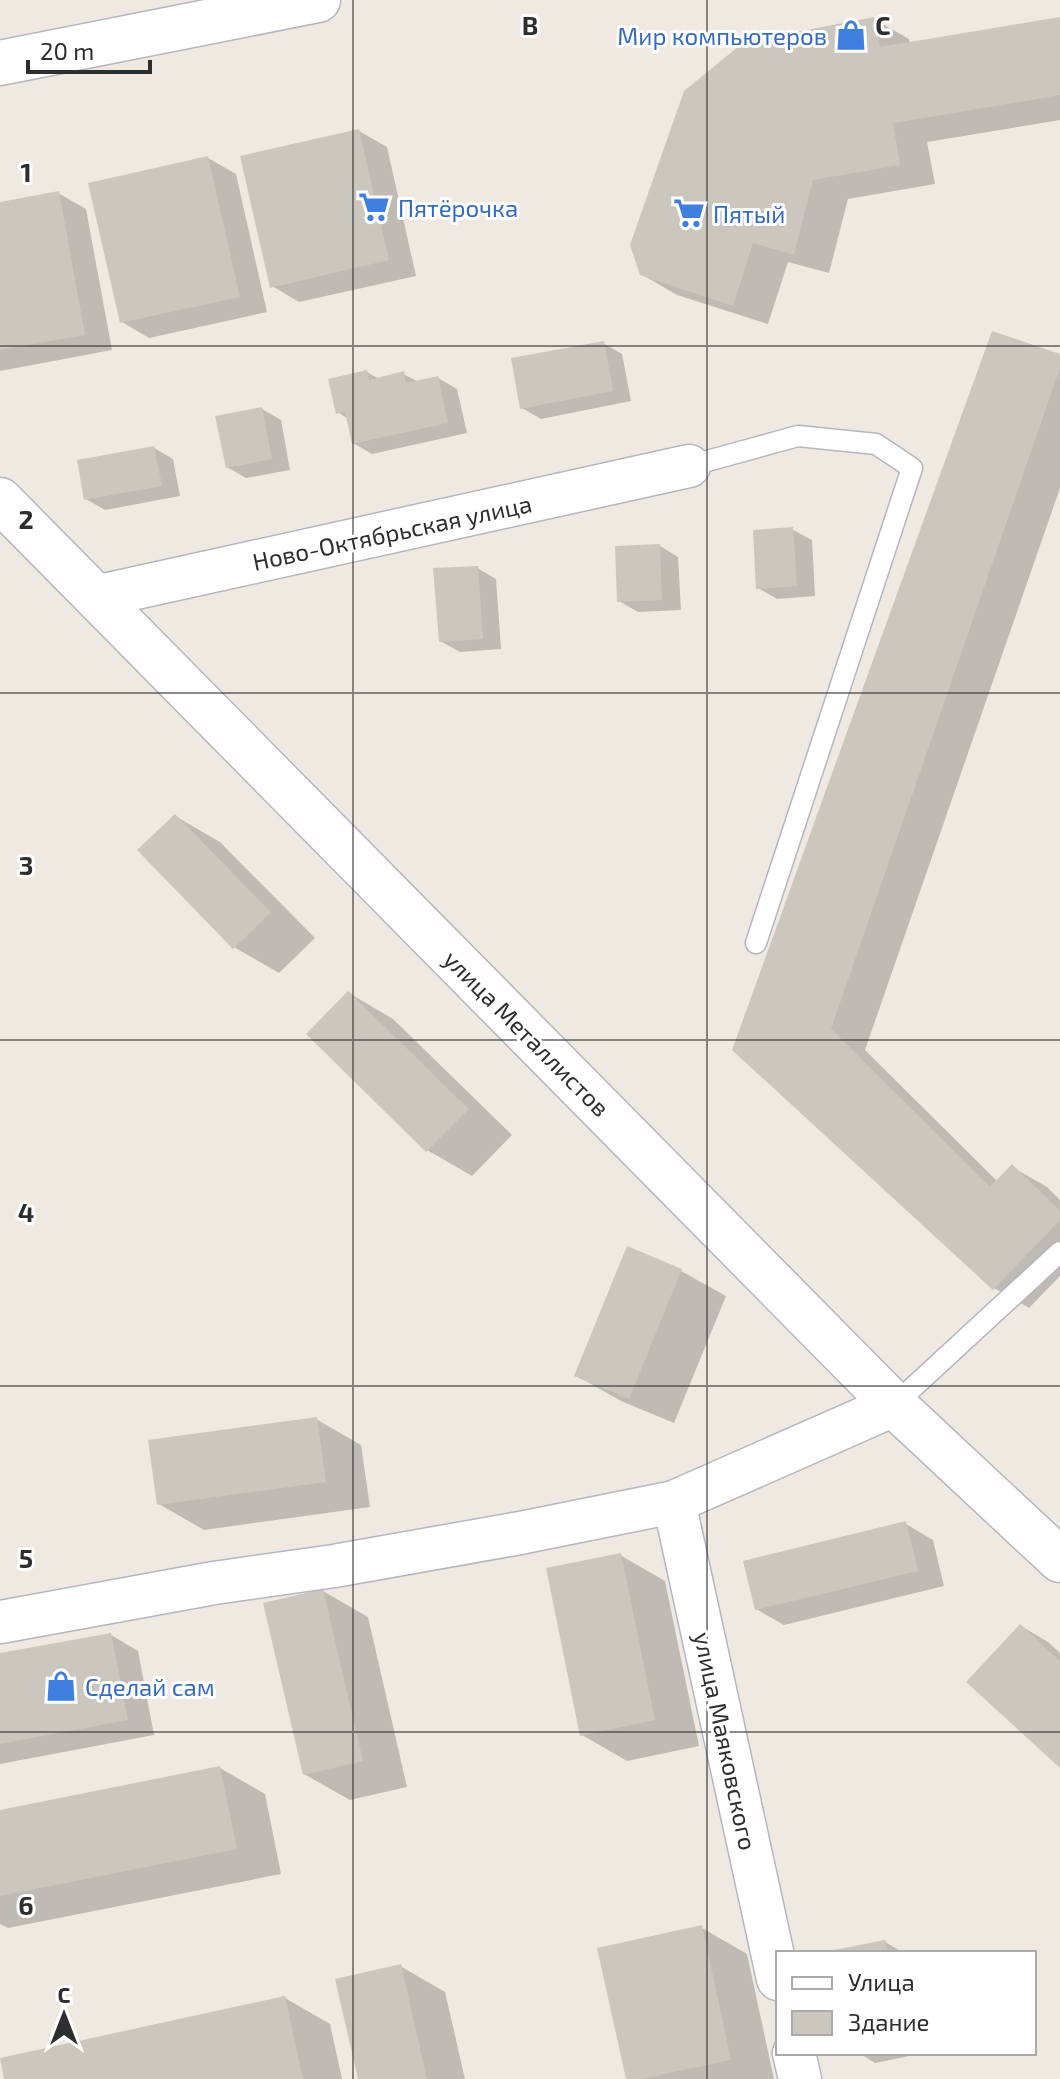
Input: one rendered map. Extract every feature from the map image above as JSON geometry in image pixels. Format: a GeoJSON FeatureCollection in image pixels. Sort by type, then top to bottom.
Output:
{"type":"FeatureCollection","features":[{"type":"Feature","properties":{"kind":"street"},"geometry":{"type":"LineString","coordinates":[[0,63],[318,0]]}},
{"type":"Feature","properties":{"kind":"street","name":"Ново-Октябрьская улица"},"geometry":{"type":"LineString","coordinates":[[95,597],[689,466]]}},
{"type":"Feature","properties":{"kind":"street","name":"улица Металлистов"},"geometry":{"type":"LineString","coordinates":[[0,500],[894,1405],[1060,1560]]}},
{"type":"Feature","properties":{"kind":"street"},"geometry":{"type":"LineString","coordinates":[[0,1622],[214,1583],[489,1539],[674,1502],[894,1405]]}},
{"type":"Feature","properties":{"kind":"street","name":"улица Маяковского"},"geometry":{"type":"LineString","coordinates":[[674,1502],[776,1970]]}},
{"type":"Feature","properties":{"kind":"street"},"geometry":{"type":"LineString","coordinates":[[794,2055],[800,2079]]}},
{"type":"Feature","properties":{"kind":"lane"},"geometry":{"type":"LineString","coordinates":[[689,466],[798,436],[876,444],[912,468],[756,943]]}},
{"type":"Feature","properties":{"kind":"lane"},"geometry":{"type":"LineString","coordinates":[[894,1405],[1060,1252]]}},
{"type":"Feature","properties":{"kind":"building"},"geometry":{"type":"Polygon","coordinates":[[[874,17],[880,47],[1060,17],[1060,95],[893,123],[900,165],[813,180],[794,255],[753,243],[733,306],[640,275],[630,245],[684,91],[744,42],[874,17]]]}},
{"type":"Feature","properties":{"kind":"building"},"geometry":{"type":"Polygon","coordinates":[[[359,129],[389,260],[270,288],[240,156],[359,129]]]}},
{"type":"Feature","properties":{"kind":"building"},"geometry":{"type":"Polygon","coordinates":[[[208,156],[240,297],[120,323],[88,183],[208,156]]]}},
{"type":"Feature","properties":{"kind":"building"},"geometry":{"type":"Polygon","coordinates":[[[59,191],[85,335],[0,350],[0,202],[59,191]]]}},
{"type":"Feature","properties":{"kind":"building"},"geometry":{"type":"Polygon","coordinates":[[[992,331],[1060,354],[1060,368],[831,1029],[990,1187],[1012,1164],[1060,1211],[1060,1220],[993,1290],[732,1050],[992,331]]]}},
{"type":"Feature","properties":{"kind":"building"},"geometry":{"type":"Polygon","coordinates":[[[604,341],[613,391],[520,409],[511,358],[604,341]]]}},
{"type":"Feature","properties":{"kind":"building"},"geometry":{"type":"Polygon","coordinates":[[[367,370],[369,380],[404,371],[406,383],[438,376],[448,423],[352,444],[345,412],[336,414],[328,379],[367,370]]]}},
{"type":"Feature","properties":{"kind":"building"},"geometry":{"type":"Polygon","coordinates":[[[262,407],[272,459],[226,468],[215,416],[262,407]]]}},
{"type":"Feature","properties":{"kind":"building"},"geometry":{"type":"Polygon","coordinates":[[[154,446],[162,486],[84,500],[77,460],[154,446]]]}},
{"type":"Feature","properties":{"kind":"building"},"geometry":{"type":"Polygon","coordinates":[[[793,527],[797,586],[756,589],[753,530],[793,527]]]}},
{"type":"Feature","properties":{"kind":"building"},"geometry":{"type":"Polygon","coordinates":[[[660,544],[662,600],[617,602],[615,546],[660,544]]]}},
{"type":"Feature","properties":{"kind":"building"},"geometry":{"type":"Polygon","coordinates":[[[478,566],[483,639],[439,642],[433,568],[478,566]]]}},
{"type":"Feature","properties":{"kind":"building"},"geometry":{"type":"Polygon","coordinates":[[[175,814],[271,912],[233,949],[137,850],[175,814]]]}},
{"type":"Feature","properties":{"kind":"building"},"geometry":{"type":"Polygon","coordinates":[[[348,991],[469,1109],[426,1152],[306,1034],[348,991]]]}},
{"type":"Feature","properties":{"kind":"building"},"geometry":{"type":"Polygon","coordinates":[[[627,1246],[682,1269],[629,1399],[574,1376],[627,1246]]]}},
{"type":"Feature","properties":{"kind":"building"},"geometry":{"type":"Polygon","coordinates":[[[317,1417],[326,1482],[157,1505],[148,1440],[317,1417]]]}},
{"type":"Feature","properties":{"kind":"building"},"geometry":{"type":"Polygon","coordinates":[[[906,1521],[918,1571],[755,1610],[743,1561],[906,1521]]]}},
{"type":"Feature","properties":{"kind":"building"},"geometry":{"type":"Polygon","coordinates":[[[621,1553],[655,1720],[580,1736],[546,1568],[621,1553]]]}},
{"type":"Feature","properties":{"kind":"building"},"geometry":{"type":"Polygon","coordinates":[[[323,1589],[363,1761],[303,1775],[263,1603],[323,1589]]]}},
{"type":"Feature","properties":{"kind":"building"},"geometry":{"type":"Polygon","coordinates":[[[1020,1624],[1060,1661],[1060,1768],[966,1682],[1020,1624]]]}},
{"type":"Feature","properties":{"kind":"building","name":"Сделай сам"},"geometry":{"type":"Polygon","coordinates":[[[111,1633],[128,1720],[0,1744],[0,1653],[111,1633]]]}},
{"type":"Feature","properties":{"kind":"building"},"geometry":{"type":"Polygon","coordinates":[[[220,1766],[237,1849],[0,1896],[0,1810],[220,1766]]]}},
{"type":"Feature","properties":{"kind":"building"},"geometry":{"type":"Polygon","coordinates":[[[702,1925],[731,2060],[641,2079],[626,2079],[597,1948],[702,1925]]]}},
{"type":"Feature","properties":{"kind":"building"},"geometry":{"type":"Polygon","coordinates":[[[885,1940],[888,1951],[834,1951],[885,1940]]]}},
{"type":"Feature","properties":{"kind":"building"},"geometry":{"type":"Polygon","coordinates":[[[401,1964],[427,2079],[358,2079],[335,1979],[401,1964]]]}},
{"type":"Feature","properties":{"kind":"building"},"geometry":{"type":"Polygon","coordinates":[[[285,1996],[303,2079],[4,2079],[0,2058],[285,1996]]]}},
{"type":"Feature","properties":{"kind":"place","name":"Мир компьютеров"},"geometry":{"type":"Point","coordinates":[851,35]}},
{"type":"Feature","properties":{"kind":"place","name":"Пятёрочка"},"geometry":{"type":"Point","coordinates":[374,207]}},
{"type":"Feature","properties":{"kind":"place","name":"Пятый"},"geometry":{"type":"Point","coordinates":[689,213]}},
{"type":"Feature","properties":{"kind":"place","name":"Сделай сам"},"geometry":{"type":"Point","coordinates":[61,1686]}}]}
